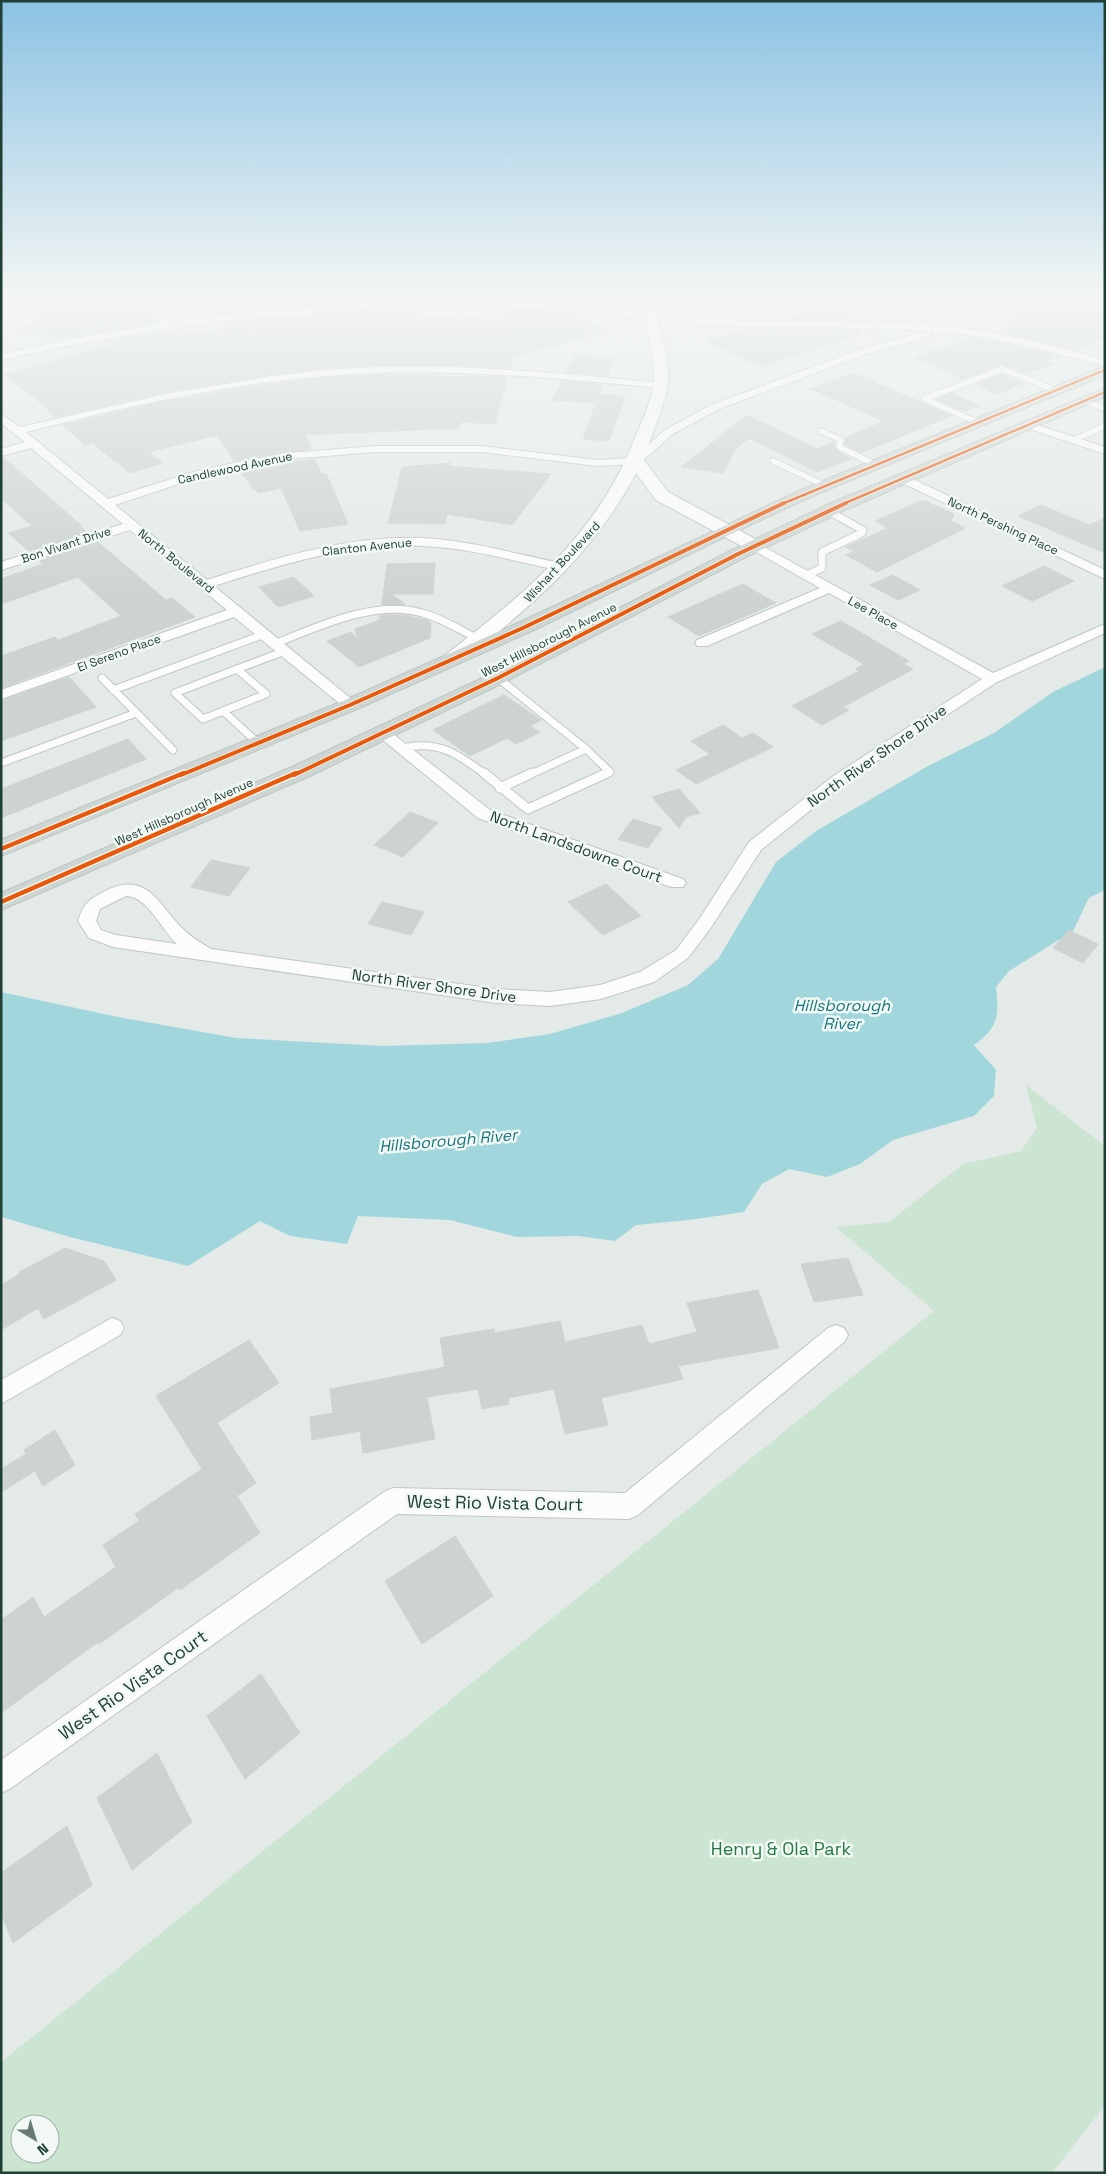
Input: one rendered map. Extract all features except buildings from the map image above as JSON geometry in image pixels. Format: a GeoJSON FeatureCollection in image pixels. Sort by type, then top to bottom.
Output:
{"type":"FeatureCollection","features":[{"type":"Feature","properties":{"kind":"main road","name":"West Hillsborough Avenue"},"geometry":{"type":"LineString","coordinates":[[1,849],[350,705],[451,660],[824,485],[1037,397]]}},
{"type":"Feature","properties":{"kind":"main road","name":"West Hillsborough Avenue"},"geometry":{"type":"LineString","coordinates":[[1,902],[302,771],[383,733],[498,678],[755,546],[828,511],[1093,397]]}},
{"type":"Feature","properties":{"kind":"street"},"geometry":{"type":"LineString","coordinates":[[18,431],[123,404],[157,397]]}},
{"type":"Feature","properties":{"kind":"street","name":"Wishart Boulevard"},"geometry":{"type":"LineString","coordinates":[[451,660],[520,608],[561,567],[594,530],[619,494],[636,461],[656,397]]}},
{"type":"Feature","properties":{"kind":"street"},"geometry":{"type":"LineString","coordinates":[[741,397],[716,407],[668,432],[636,461],[662,496],[755,546]]}},
{"type":"Feature","properties":{"kind":"street","name":"North Boulevard"},"geometry":{"type":"LineString","coordinates":[[1,417],[350,705]]}},
{"type":"Feature","properties":{"kind":"street"},"geometry":{"type":"LineString","coordinates":[[1028,425],[1105,450]]}},
{"type":"Feature","properties":{"kind":"street"},"geometry":{"type":"LineString","coordinates":[[1,453],[34,444]]}},
{"type":"Feature","properties":{"kind":"street","name":"Candlewood Avenue"},"geometry":{"type":"LineString","coordinates":[[106,504],[159,485],[234,466],[290,456],[374,448],[481,449],[598,463],[636,461]]}},
{"type":"Feature","properties":{"kind":"street","name":"North Pershing Place"},"geometry":{"type":"LineString","coordinates":[[902,478],[1105,575]]}},
{"type":"Feature","properties":{"kind":"street","name":"Bon Vivant Drive"},"geometry":{"type":"LineString","coordinates":[[1,566],[132,525]]}},
{"type":"Feature","properties":{"kind":"street","name":"Clanton Avenue"},"geometry":{"type":"LineString","coordinates":[[205,585],[289,558],[336,548],[407,542],[426,542],[561,567]]}},
{"type":"Feature","properties":{"kind":"street","name":"Lee Place"},"geometry":{"type":"LineString","coordinates":[[755,546],[992,679]]}},
{"type":"Feature","properties":{"kind":"street"},"geometry":{"type":"LineString","coordinates":[[702,643],[830,588]]}},
{"type":"Feature","properties":{"kind":"street","name":"El Sereno Place"},"geometry":{"type":"LineString","coordinates":[[1,695],[237,610]]}},
{"type":"Feature","properties":{"kind":"street","name":"North River Shore Drive"},"geometry":{"type":"LineString","coordinates":[[204,953],[190,945],[169,924],[146,895],[134,891],[117,893],[92,906],[87,921],[95,934],[113,941],[496,996],[550,998],[601,992],[647,977],[682,954],[706,922],[755,846],[838,780],[992,679],[1105,628]]}},
{"type":"Feature","properties":{"kind":"street","name":"North Landsdowne Court"},"geometry":{"type":"LineString","coordinates":[[383,733],[484,814],[677,883]]}},
{"type":"Feature","properties":{"kind":"street"},"geometry":{"type":"LineString","coordinates":[[1,1393],[112,1328]]}},
{"type":"Feature","properties":{"kind":"street","name":"West Rio Vista Court"},"geometry":{"type":"LineString","coordinates":[[1,1778],[393,1501],[629,1506],[836,1335]]}},
{"type":"Feature","properties":{"kind":"lane"},"geometry":{"type":"LineString","coordinates":[[928,397],[924,399],[977,422]]}},
{"type":"Feature","properties":{"kind":"lane"},"geometry":{"type":"LineString","coordinates":[[1085,401],[1105,409]]}},
{"type":"Feature","properties":{"kind":"lane"},"geometry":{"type":"LineString","coordinates":[[1074,440],[1105,426]]}},
{"type":"Feature","properties":{"kind":"lane"},"geometry":{"type":"LineString","coordinates":[[821,431],[841,440],[838,446],[874,464]]}},
{"type":"Feature","properties":{"kind":"lane"},"geometry":{"type":"LineString","coordinates":[[773,461],[824,485]]}},
{"type":"Feature","properties":{"kind":"lane"},"geometry":{"type":"LineString","coordinates":[[807,575],[822,568],[822,552],[862,533],[863,530],[828,511]]}},
{"type":"Feature","properties":{"kind":"lane"},"geometry":{"type":"LineString","coordinates":[[238,669],[266,694],[203,719],[175,693],[238,669],[320,626],[365,612],[416,610],[478,639]]}},
{"type":"Feature","properties":{"kind":"lane"},"geometry":{"type":"LineString","coordinates":[[113,690],[265,634]]}},
{"type":"Feature","properties":{"kind":"lane"},"geometry":{"type":"LineString","coordinates":[[102,678],[173,750]]}},
{"type":"Feature","properties":{"kind":"lane"},"geometry":{"type":"LineString","coordinates":[[402,748],[421,744],[444,749],[462,758],[528,810],[610,772],[586,749],[498,678]]}},
{"type":"Feature","properties":{"kind":"lane"},"geometry":{"type":"LineString","coordinates":[[223,711],[258,743]]}},
{"type":"Feature","properties":{"kind":"lane"},"geometry":{"type":"LineString","coordinates":[[1,763],[136,712]]}},
{"type":"Feature","properties":{"kind":"lane"},"geometry":{"type":"LineString","coordinates":[[500,788],[586,749]]}},
{"type":"Feature","properties":{"kind":"green space","name":"Henry & Ola Park"},"geometry":{"type":"Polygon","coordinates":[[[1026,1085],[1105,1146],[1105,2105],[1052,2173],[1,2173],[1,2062],[934,1311],[836,1227],[889,1222],[963,1164],[1021,1151],[1037,1128],[1026,1085]]]}},
{"type":"Feature","properties":{"kind":"water","name":"Hillsborough River"},"geometry":{"type":"Polygon","coordinates":[[[1105,667],[1105,890],[1089,898],[1073,931],[1009,971],[996,987],[996,1020],[982,1039],[974,1045],[996,1070],[994,1096],[974,1116],[893,1140],[860,1164],[827,1177],[789,1169],[762,1184],[744,1212],[636,1225],[615,1241],[579,1236],[517,1237],[450,1220],[358,1216],[347,1244],[290,1236],[260,1221],[188,1266],[70,1237],[1,1217],[1,992],[118,1017],[236,1038],[382,1046],[486,1043],[550,1034],[622,1013],[688,985],[718,959],[776,862],[816,831],[928,766],[994,733],[1053,692],[1105,667]]]}},
{"type":"Feature","properties":{"kind":"cycle path"},"geometry":{"type":"LineString","coordinates":[[1,849],[350,705],[525,627],[725,530],[809,492],[1038,397]]}},
{"type":"Feature","properties":{"kind":"cycle path"},"geometry":{"type":"LineString","coordinates":[[1,902],[302,771],[498,678],[738,554],[837,507],[1092,397]]}}]}
